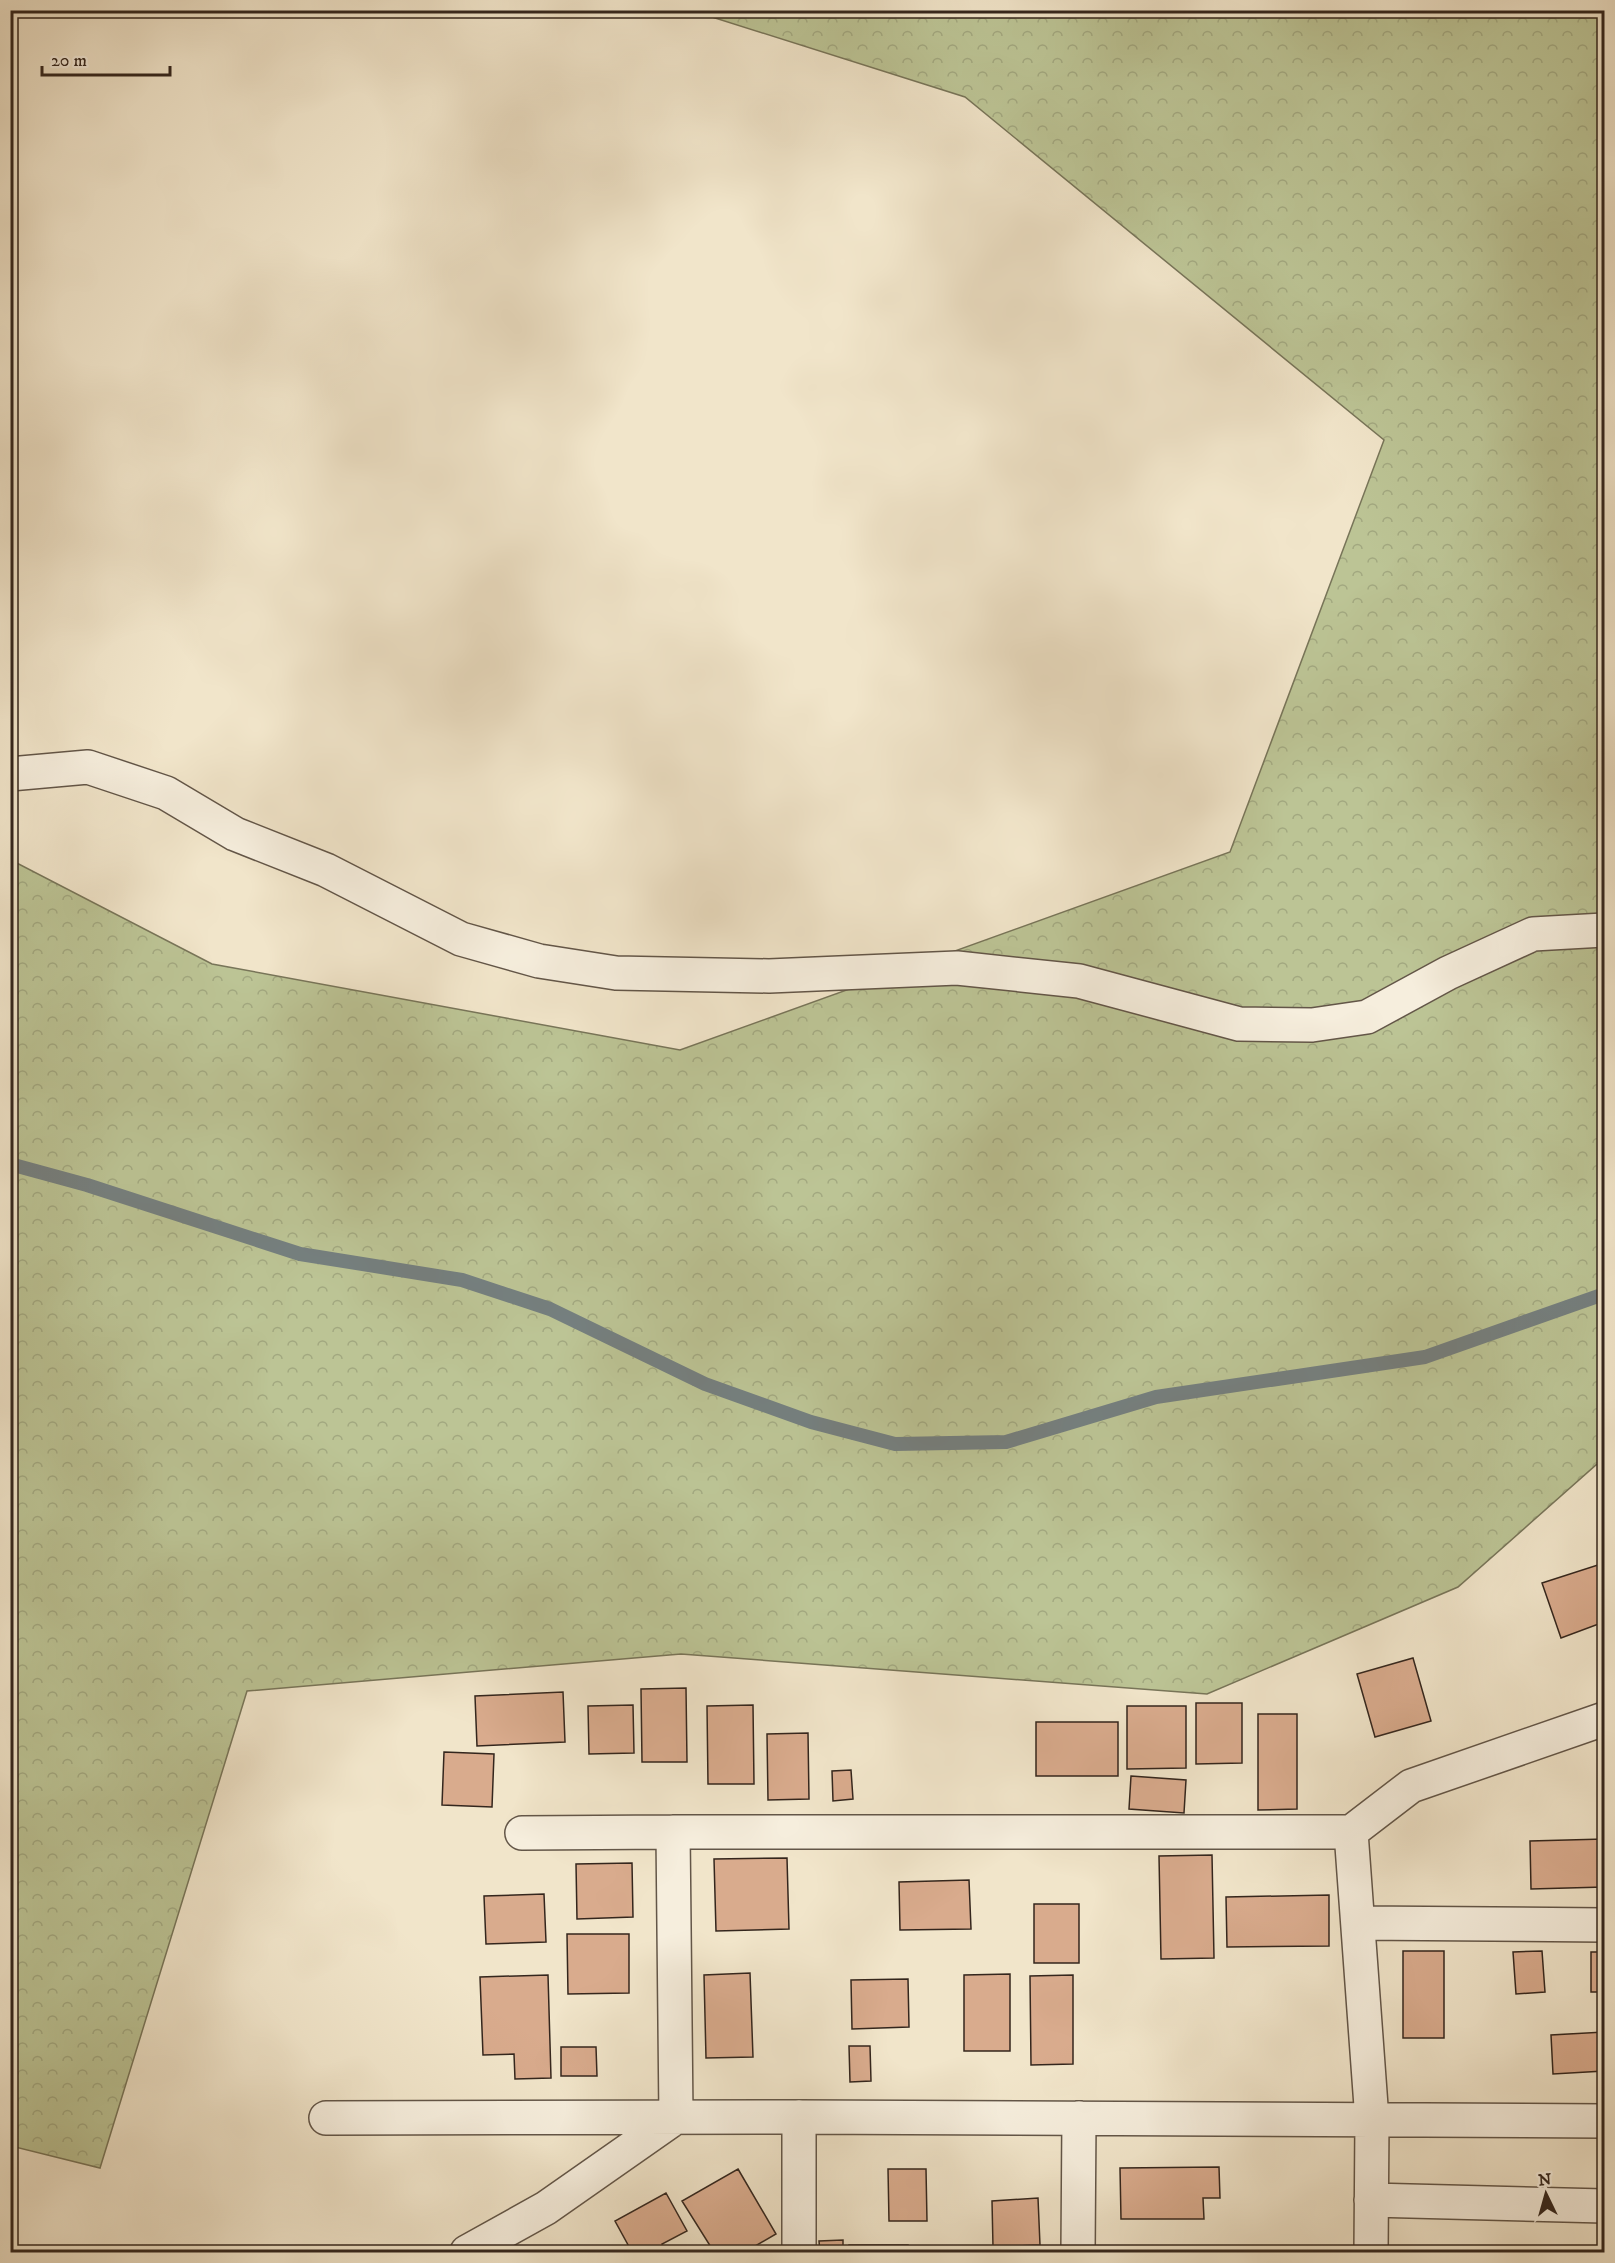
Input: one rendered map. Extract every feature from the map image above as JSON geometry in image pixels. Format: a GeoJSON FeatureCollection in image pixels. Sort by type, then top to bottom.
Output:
{"type":"FeatureCollection","features":[{"type":"Feature","properties":{"kind":"street"},"geometry":{"type":"LineString","coordinates":[[10,774],[88,767],[166,793],[235,834],[326,870],[461,939],[539,961],[616,973],[769,976],[957,968],[1079,981],[1239,1024],[1312,1025],[1367,1017],[1448,973],[1533,934],[1605,930]]}},
{"type":"Feature","properties":{"kind":"street"},"geometry":{"type":"LineString","coordinates":[[522,1833],[1351,1832],[1411,1786],[1605,1719]]}},
{"type":"Feature","properties":{"kind":"street"},"geometry":{"type":"LineString","coordinates":[[673,1832],[676,2117]]}},
{"type":"Feature","properties":{"kind":"street"},"geometry":{"type":"LineString","coordinates":[[1351,1832],[1372,2120],[1371,2253]]}},
{"type":"Feature","properties":{"kind":"street"},"geometry":{"type":"LineString","coordinates":[[1358,1923],[1605,1925]]}},
{"type":"Feature","properties":{"kind":"street"},"geometry":{"type":"LineString","coordinates":[[467,2253],[546,2208],[676,2117]]}},
{"type":"Feature","properties":{"kind":"street"},"geometry":{"type":"LineString","coordinates":[[799,2117],[799,2253]]}},
{"type":"Feature","properties":{"kind":"street"},"geometry":{"type":"LineString","coordinates":[[326,2118],[799,2117],[1605,2121]]}},
{"type":"Feature","properties":{"kind":"street"},"geometry":{"type":"LineString","coordinates":[[1078,2253],[1079,2118]]}},
{"type":"Feature","properties":{"kind":"street"},"geometry":{"type":"LineString","coordinates":[[1371,2200],[1605,2206]]}},
{"type":"Feature","properties":{"kind":"green space"},"geometry":{"type":"Polygon","coordinates":[[[693,11],[1604,11],[1604,1461],[1596,1465],[1458,1587],[1207,1694],[681,1654],[247,1691],[100,2168],[11,2146],[11,860],[212,964],[680,1050],[1230,852],[1384,440],[965,97],[693,11]]]}},
{"type":"Feature","properties":{"kind":"building"},"geometry":{"type":"Polygon","coordinates":[[[1604,1563],[1604,1622],[1561,1638],[1542,1583],[1604,1563]]]}},
{"type":"Feature","properties":{"kind":"building"},"geometry":{"type":"Polygon","coordinates":[[[1413,1658],[1431,1721],[1375,1737],[1357,1674],[1413,1658]]]}},
{"type":"Feature","properties":{"kind":"building"},"geometry":{"type":"Polygon","coordinates":[[[686,1688],[687,1762],[642,1762],[641,1689],[686,1688]]]}},
{"type":"Feature","properties":{"kind":"building"},"geometry":{"type":"Polygon","coordinates":[[[563,1692],[565,1742],[477,1746],[475,1696],[563,1692]]]}},
{"type":"Feature","properties":{"kind":"building"},"geometry":{"type":"Polygon","coordinates":[[[1196,1703],[1242,1703],[1242,1763],[1196,1764],[1196,1703]]]}},
{"type":"Feature","properties":{"kind":"building"},"geometry":{"type":"Polygon","coordinates":[[[633,1705],[634,1753],[589,1754],[588,1706],[633,1705]]]}},
{"type":"Feature","properties":{"kind":"building"},"geometry":{"type":"Polygon","coordinates":[[[753,1705],[754,1784],[708,1784],[707,1706],[753,1705]]]}},
{"type":"Feature","properties":{"kind":"building"},"geometry":{"type":"Polygon","coordinates":[[[1127,1706],[1186,1706],[1186,1768],[1127,1769],[1127,1706]]]}},
{"type":"Feature","properties":{"kind":"building"},"geometry":{"type":"Polygon","coordinates":[[[1258,1714],[1297,1714],[1297,1809],[1258,1810],[1258,1714]]]}},
{"type":"Feature","properties":{"kind":"building"},"geometry":{"type":"Polygon","coordinates":[[[1036,1722],[1118,1722],[1118,1776],[1036,1776],[1036,1722]]]}},
{"type":"Feature","properties":{"kind":"building"},"geometry":{"type":"Polygon","coordinates":[[[808,1733],[809,1799],[768,1800],[767,1734],[808,1733]]]}},
{"type":"Feature","properties":{"kind":"building"},"geometry":{"type":"Polygon","coordinates":[[[444,1752],[494,1754],[492,1807],[442,1805],[444,1752]]]}},
{"type":"Feature","properties":{"kind":"building"},"geometry":{"type":"Polygon","coordinates":[[[851,1770],[853,1799],[833,1801],[832,1771],[851,1770]]]}},
{"type":"Feature","properties":{"kind":"building"},"geometry":{"type":"Polygon","coordinates":[[[1131,1776],[1186,1780],[1184,1813],[1129,1809],[1131,1776]]]}},
{"type":"Feature","properties":{"kind":"building"},"geometry":{"type":"Polygon","coordinates":[[[1604,1839],[1604,1887],[1531,1889],[1530,1841],[1604,1839]]]}},
{"type":"Feature","properties":{"kind":"building"},"geometry":{"type":"Polygon","coordinates":[[[1212,1855],[1214,1958],[1161,1959],[1159,1856],[1212,1855]]]}},
{"type":"Feature","properties":{"kind":"building"},"geometry":{"type":"Polygon","coordinates":[[[787,1858],[789,1929],[716,1931],[714,1859],[787,1858]]]}},
{"type":"Feature","properties":{"kind":"building"},"geometry":{"type":"Polygon","coordinates":[[[632,1863],[633,1917],[577,1919],[576,1864],[632,1863]]]}},
{"type":"Feature","properties":{"kind":"building"},"geometry":{"type":"Polygon","coordinates":[[[969,1880],[971,1929],[900,1930],[899,1882],[969,1880]]]}},
{"type":"Feature","properties":{"kind":"building"},"geometry":{"type":"Polygon","coordinates":[[[544,1894],[546,1942],[486,1944],[484,1896],[544,1894]]]}},
{"type":"Feature","properties":{"kind":"building"},"geometry":{"type":"Polygon","coordinates":[[[1329,1895],[1329,1946],[1227,1947],[1226,1897],[1329,1895]]]}},
{"type":"Feature","properties":{"kind":"building"},"geometry":{"type":"Polygon","coordinates":[[[1034,1904],[1079,1904],[1079,1963],[1034,1963],[1034,1904]]]}},
{"type":"Feature","properties":{"kind":"building"},"geometry":{"type":"Polygon","coordinates":[[[567,1934],[629,1934],[629,1993],[568,1994],[567,1934]]]}},
{"type":"Feature","properties":{"kind":"building"},"geometry":{"type":"Polygon","coordinates":[[[1403,1951],[1444,1951],[1444,2038],[1403,2038],[1403,1951]]]}},
{"type":"Feature","properties":{"kind":"building"},"geometry":{"type":"Polygon","coordinates":[[[1542,1951],[1545,1992],[1516,1994],[1513,1952],[1542,1951]]]}},
{"type":"Feature","properties":{"kind":"building"},"geometry":{"type":"Polygon","coordinates":[[[1591,1952],[1604,1952],[1604,1992],[1591,1992],[1591,1952]]]}},
{"type":"Feature","properties":{"kind":"building"},"geometry":{"type":"Polygon","coordinates":[[[750,1973],[753,2057],[706,2058],[704,1975],[750,1973]]]}},
{"type":"Feature","properties":{"kind":"building"},"geometry":{"type":"Polygon","coordinates":[[[1010,1974],[1010,2051],[964,2051],[964,1975],[1010,1974]]]}},
{"type":"Feature","properties":{"kind":"building"},"geometry":{"type":"Polygon","coordinates":[[[548,1975],[551,2078],[515,2079],[514,2054],[483,2055],[480,1977],[548,1975]]]}},
{"type":"Feature","properties":{"kind":"building"},"geometry":{"type":"Polygon","coordinates":[[[1073,1975],[1073,2064],[1031,2065],[1030,1976],[1073,1975]]]}},
{"type":"Feature","properties":{"kind":"building"},"geometry":{"type":"Polygon","coordinates":[[[908,1979],[909,2027],[852,2029],[851,1980],[908,1979]]]}},
{"type":"Feature","properties":{"kind":"building"},"geometry":{"type":"Polygon","coordinates":[[[1604,2032],[1604,2071],[1553,2074],[1551,2035],[1604,2032]]]}},
{"type":"Feature","properties":{"kind":"building"},"geometry":{"type":"Polygon","coordinates":[[[849,2046],[870,2046],[871,2081],[850,2082],[849,2046]]]}},
{"type":"Feature","properties":{"kind":"building"},"geometry":{"type":"Polygon","coordinates":[[[561,2047],[596,2047],[597,2076],[561,2076],[561,2047]]]}},
{"type":"Feature","properties":{"kind":"building"},"geometry":{"type":"Polygon","coordinates":[[[1219,2167],[1220,2198],[1203,2198],[1204,2219],[1121,2219],[1120,2168],[1219,2167]]]}},
{"type":"Feature","properties":{"kind":"building"},"geometry":{"type":"Polygon","coordinates":[[[738,2169],[776,2234],[745,2252],[714,2252],[682,2201],[738,2169]]]}},
{"type":"Feature","properties":{"kind":"building"},"geometry":{"type":"Polygon","coordinates":[[[888,2169],[926,2169],[927,2221],[889,2221],[888,2169]]]}},
{"type":"Feature","properties":{"kind":"building"},"geometry":{"type":"Polygon","coordinates":[[[666,2193],[687,2231],[662,2244],[667,2252],[632,2252],[615,2221],[666,2193]]]}},
{"type":"Feature","properties":{"kind":"building"},"geometry":{"type":"Polygon","coordinates":[[[1038,2198],[1040,2245],[993,2247],[992,2201],[1038,2198]]]}},
{"type":"Feature","properties":{"kind":"building"},"geometry":{"type":"Polygon","coordinates":[[[843,2240],[843,2252],[820,2252],[819,2241],[843,2240]]]}},
{"type":"Feature","properties":{"kind":"building"},"geometry":{"type":"Polygon","coordinates":[[[849,2245],[908,2245],[908,2252],[849,2252],[849,2245]]]}},
{"type":"Feature","properties":{"kind":"building"},"geometry":{"type":"Polygon","coordinates":[[[1236,2247],[1309,2249],[1309,2252],[1236,2252],[1236,2247]]]}},
{"type":"Feature","properties":{"kind":"building"},"geometry":{"type":"Polygon","coordinates":[[[1459,2251],[1459,2252],[1410,2252],[1459,2251]]]}},
{"type":"Feature","properties":{"kind":"waterway"},"geometry":{"type":"LineString","coordinates":[[10,1164],[87,1185],[300,1254],[462,1280],[550,1309],[705,1384],[811,1422],[895,1444],[1006,1442],[1156,1397],[1425,1357],[1604,1294]]}}]}
